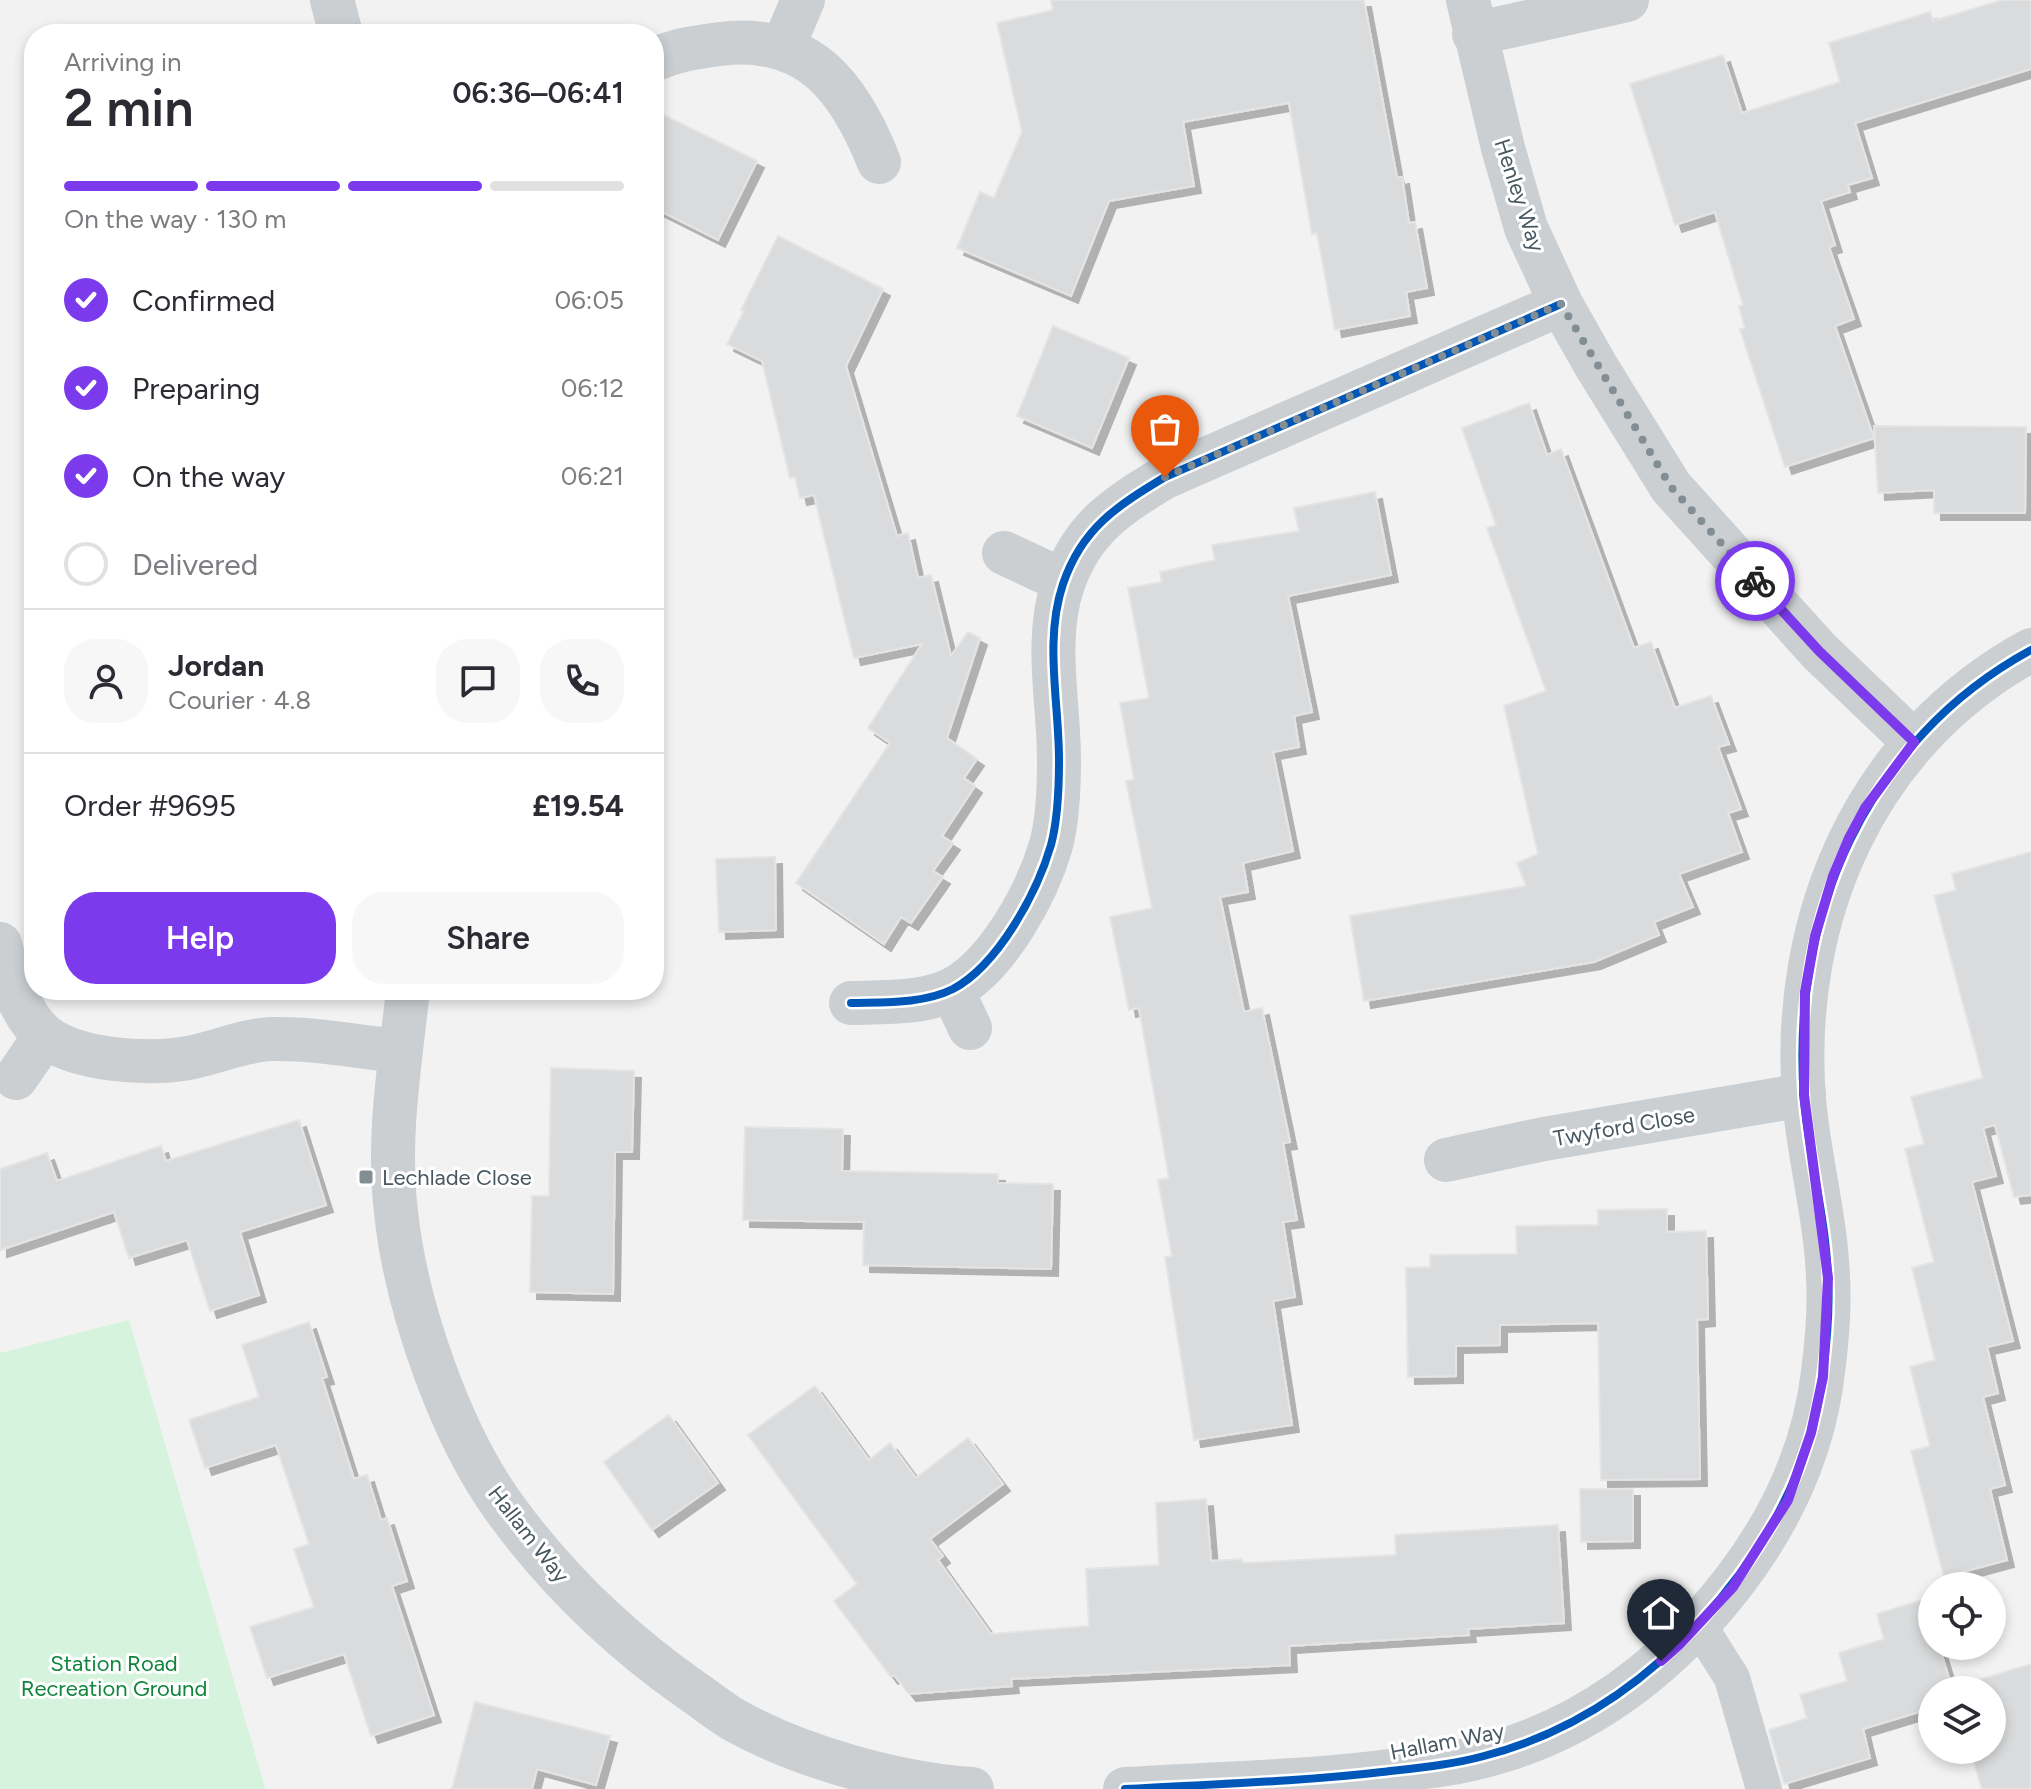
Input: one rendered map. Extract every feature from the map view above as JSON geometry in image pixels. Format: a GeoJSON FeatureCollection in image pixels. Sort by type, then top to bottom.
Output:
{"type":"FeatureCollection","features":[{"type":"Feature","properties":{"kind":"street"},"geometry":{"type":"LineString","coordinates":[[332,0],[338,24]]}},
{"type":"Feature","properties":{"kind":"street"},"geometry":{"type":"LineString","coordinates":[[783,47],[803,0]]}},
{"type":"Feature","properties":{"kind":"street"},"geometry":{"type":"LineString","coordinates":[[1471,17],[1627,0]]}},
{"type":"Feature","properties":{"kind":"street","name":"Henley Way"},"geometry":{"type":"LineString","coordinates":[[1471,17],[1526,228],[1561,304],[1671,487],[1819,651],[1914,742]]}},
{"type":"Feature","properties":{"kind":"street"},"geometry":{"type":"LineString","coordinates":[[664,56],[745,41],[783,47],[805,59],[835,85],[850,103],[879,162]]}},
{"type":"Feature","properties":{"kind":"street"},"geometry":{"type":"LineString","coordinates":[[851,1003],[905,1001],[952,990],[977,973],[1000,946],[1036,883],[1051,844],[1059,761],[1054,651],[1057,605],[1064,581],[1095,526],[1123,503],[1165,477],[1561,304]]}},
{"type":"Feature","properties":{"kind":"street"},"geometry":{"type":"LineString","coordinates":[[1004,553],[1064,581]]}},
{"type":"Feature","properties":{"kind":"street","name":"Hallam Way"},"geometry":{"type":"LineString","coordinates":[[1125,1789],[1347,1776],[1437,1766],[1524,1744],[1583,1718],[1624,1692],[1679,1645],[1733,1587],[1788,1500],[1811,1433],[1823,1377],[1828,1278],[1804,1095],[1805,992],[1815,936],[1833,876],[1865,808],[1914,742],[1954,703],[1996,671],[2031,650]]}},
{"type":"Feature","properties":{"kind":"street"},"geometry":{"type":"LineString","coordinates":[[0,944],[16,990],[31,1020],[45,1036],[84,1053],[133,1060],[186,1059],[234,1045],[271,1039],[400,1051]]}},
{"type":"Feature","properties":{"kind":"street"},"geometry":{"type":"LineString","coordinates":[[952,990],[970,1028]]}},
{"type":"Feature","properties":{"kind":"street","name":"Hallam Way"},"geometry":{"type":"LineString","coordinates":[[407,1000],[400,1051],[393,1176],[400,1239],[431,1362],[458,1426],[504,1508],[547,1563],[597,1614],[646,1657],[734,1720],[793,1747],[846,1777],[972,1789]]}},
{"type":"Feature","properties":{"kind":"street"},"geometry":{"type":"LineString","coordinates":[[16,1078],[45,1036]]}},
{"type":"Feature","properties":{"kind":"street","name":"Twyford Close"},"geometry":{"type":"LineString","coordinates":[[1446,1160],[1544,1139],[1804,1095]]}},
{"type":"Feature","properties":{"kind":"lane"},"geometry":{"type":"LineString","coordinates":[[1698,1624],[1732,1678],[1764,1789]]}},
{"type":"Feature","properties":{"kind":"green space","name":"Station Road Recreation Ground"},"geometry":{"type":"Polygon","coordinates":[[[129,1320],[265,1789],[0,1789],[0,1353],[129,1320]]]}},
{"type":"Feature","properties":{"kind":"building"},"geometry":{"type":"Polygon","coordinates":[[[1051,0],[1364,0],[1397,178],[1402,177],[1409,223],[1415,222],[1427,288],[1406,292],[1410,316],[1335,330],[1317,233],[1312,234],[1289,103],[1183,122],[1194,186],[1109,201],[1071,296],[957,248],[980,192],[994,198],[1022,132],[997,23],[1053,10],[1051,0]]]}},
{"type":"Feature","properties":{"kind":"building"},"geometry":{"type":"Polygon","coordinates":[[[2002,0],[2031,0],[2031,69],[1855,123],[1872,178],[1848,185],[1850,192],[1821,201],[1835,245],[1829,247],[1854,319],[1835,326],[1874,438],[1785,467],[1740,329],[1745,328],[1739,306],[1743,305],[1715,212],[1675,225],[1630,84],[1723,55],[1742,113],[1840,82],[1829,43],[1930,12],[1933,21],[2002,0]]]}},
{"type":"Feature","properties":{"kind":"building"},"geometry":{"type":"Polygon","coordinates":[[[664,115],[757,161],[718,240],[664,213],[664,115]]]}},
{"type":"Feature","properties":{"kind":"building"},"geometry":{"type":"Polygon","coordinates":[[[778,236],[883,289],[846,366],[897,536],[908,533],[918,578],[931,575],[951,656],[968,632],[980,638],[947,738],[977,759],[964,778],[975,786],[942,836],[953,843],[933,871],[943,877],[911,923],[901,917],[884,944],[796,883],[890,743],[868,728],[922,644],[854,658],[814,495],[800,498],[795,477],[790,478],[762,361],[727,344],[778,236]]]}},
{"type":"Feature","properties":{"kind":"building"},"geometry":{"type":"Polygon","coordinates":[[[1053,326],[1129,358],[1092,448],[1017,416],[1053,326]]]}},
{"type":"Feature","properties":{"kind":"building"},"geometry":{"type":"Polygon","coordinates":[[[1529,403],[1547,455],[1561,449],[1634,648],[1651,642],[1675,708],[1711,696],[1729,744],[1718,747],[1741,809],[1728,813],[1742,852],[1679,874],[1693,907],[1654,922],[1659,935],[1594,962],[1364,1001],[1350,916],[1526,886],[1517,863],[1538,854],[1504,706],[1546,691],[1487,528],[1496,525],[1462,428],[1529,403]]]}},
{"type":"Feature","properties":{"kind":"building"},"geometry":{"type":"Polygon","coordinates":[[[1874,426],[2026,427],[2025,513],[1934,513],[1934,490],[1878,493],[1874,426]]]}},
{"type":"Feature","properties":{"kind":"building"},"geometry":{"type":"Polygon","coordinates":[[[1375,492],[1391,575],[1288,596],[1312,712],[1294,716],[1299,747],[1273,752],[1293,851],[1243,863],[1248,892],[1220,897],[1244,1012],[1262,1008],[1290,1142],[1283,1143],[1297,1220],[1283,1222],[1295,1297],[1273,1301],[1292,1425],[1194,1440],[1165,1257],[1172,1256],[1158,1180],[1169,1178],[1139,1008],[1129,1010],[1110,917],[1152,908],[1126,781],[1134,779],[1120,703],[1149,698],[1128,588],[1162,582],[1160,572],[1215,560],[1212,545],[1299,531],[1294,508],[1375,492]]]}},
{"type":"Feature","properties":{"kind":"building"},"geometry":{"type":"Polygon","coordinates":[[[2031,852],[2031,1195],[2014,1197],[1995,1125],[1983,1128],[1996,1176],[1972,1182],[2013,1341],[1987,1347],[1998,1393],[1983,1397],[2005,1485],[1990,1489],[2007,1560],[1963,1572],[1943,1572],[1911,1451],[1930,1446],[1910,1367],[1935,1360],[1912,1268],[1934,1262],[1905,1149],[1924,1144],[1911,1097],[1983,1078],[1934,896],[1956,890],[1952,874],[2031,852]]]}},
{"type":"Feature","properties":{"kind":"building"},"geometry":{"type":"Polygon","coordinates":[[[775,857],[776,930],[719,932],[716,859],[775,857]]]}},
{"type":"Feature","properties":{"kind":"building"},"geometry":{"type":"Polygon","coordinates":[[[551,1068],[634,1071],[632,1152],[615,1152],[613,1294],[530,1292],[532,1196],[549,1196],[551,1068]]]}},
{"type":"Feature","properties":{"kind":"building"},"geometry":{"type":"Polygon","coordinates":[[[299,1120],[326,1205],[240,1232],[259,1295],[210,1311],[187,1240],[129,1258],[114,1212],[0,1250],[0,1169],[47,1153],[57,1181],[161,1146],[166,1161],[299,1120]]]}},
{"type":"Feature","properties":{"kind":"building"},"geometry":{"type":"Polygon","coordinates":[[[745,1127],[843,1129],[842,1171],[998,1174],[998,1183],[1053,1184],[1051,1269],[863,1265],[864,1222],[743,1220],[745,1127]]]}},
{"type":"Feature","properties":{"kind":"building"},"geometry":{"type":"Polygon","coordinates":[[[1667,1209],[1667,1232],[1706,1231],[1708,1319],[1697,1320],[1700,1479],[1601,1480],[1598,1323],[1500,1325],[1500,1345],[1456,1346],[1456,1376],[1408,1377],[1406,1268],[1430,1267],[1430,1255],[1517,1254],[1516,1226],[1598,1225],[1598,1210],[1667,1209]]]}},
{"type":"Feature","properties":{"kind":"building"},"geometry":{"type":"Polygon","coordinates":[[[309,1322],[327,1377],[322,1378],[354,1479],[367,1475],[381,1520],[387,1518],[407,1581],[392,1586],[434,1715],[371,1736],[344,1654],[267,1678],[250,1627],[314,1607],[294,1549],[309,1544],[276,1445],[205,1468],[189,1420],[259,1397],[242,1345],[309,1322]]]}},
{"type":"Feature","properties":{"kind":"building"},"geometry":{"type":"Polygon","coordinates":[[[815,1386],[869,1460],[890,1443],[916,1478],[968,1438],[1003,1484],[930,1539],[943,1556],[938,1560],[991,1634],[1089,1626],[1086,1569],[1159,1565],[1156,1503],[1206,1499],[1211,1561],[1242,1559],[1242,1563],[1396,1555],[1395,1535],[1558,1525],[1564,1623],[1468,1629],[1469,1635],[1289,1646],[1290,1665],[1011,1679],[1012,1686],[909,1694],[894,1675],[891,1677],[834,1601],[857,1584],[748,1435],[815,1386]]]}},
{"type":"Feature","properties":{"kind":"building"},"geometry":{"type":"Polygon","coordinates":[[[669,1415],[718,1483],[652,1530],[604,1462],[669,1415]]]}},
{"type":"Feature","properties":{"kind":"building"},"geometry":{"type":"Polygon","coordinates":[[[1580,1489],[1633,1489],[1633,1541],[1581,1542],[1580,1489]]]}},
{"type":"Feature","properties":{"kind":"building"},"geometry":{"type":"Polygon","coordinates":[[[1918,1601],[1918,1660],[1943,1660],[1948,1676],[1918,1676],[1918,1712],[1863,1729],[1870,1758],[1784,1784],[1769,1730],[1807,1718],[1800,1695],[1847,1681],[1839,1653],[1884,1639],[1877,1614],[1918,1601]]]}},
{"type":"Feature","properties":{"kind":"building"},"geometry":{"type":"Polygon","coordinates":[[[2031,1664],[2031,1789],[1982,1789],[1974,1764],[2006,1764],[2006,1676],[1992,1676],[2031,1664]]]}},
{"type":"Feature","properties":{"kind":"building"},"geometry":{"type":"Polygon","coordinates":[[[475,1702],[610,1736],[596,1785],[537,1769],[532,1789],[452,1789],[475,1702]]]}},
{"type":"Feature","properties":{"kind":"cycle path"},"geometry":{"type":"LineString","coordinates":[[851,1003],[916,1000],[953,989],[970,978],[1000,946],[1026,905],[1045,864],[1057,814],[1059,760],[1053,649],[1057,605],[1080,548],[1103,520],[1165,477],[1561,304]]}},
{"type":"Feature","properties":{"kind":"cycle path"},"geometry":{"type":"LineString","coordinates":[[1125,1789],[1382,1772],[1459,1762],[1515,1747],[1574,1721],[1628,1687],[1677,1645],[1723,1595],[1764,1537],[1796,1475],[1808,1442],[1823,1372],[1828,1325],[1828,1278],[1804,1099],[1803,1031],[1810,964],[1826,900],[1850,840],[1883,783],[1924,732],[1973,688],[2031,650]]}},
{"type":"Feature","properties":{"kind":"way so far"},"geometry":{"type":"LineString","coordinates":[[1165,477],[1561,304],[1671,487],[1755,581]]}},
{"type":"Feature","properties":{"kind":"place","name":"Lechlade Close"},"geometry":{"type":"Point","coordinates":[366,1177]}},
{"type":"Feature","properties":{"kind":"route"},"geometry":{"type":"LineString","coordinates":[[1661,1661],[1733,1587],[1788,1500],[1811,1433],[1823,1377],[1828,1278],[1804,1095],[1805,992],[1815,936],[1833,876],[1849,838],[1865,808],[1914,742],[1819,651],[1755,581]]}}]}
